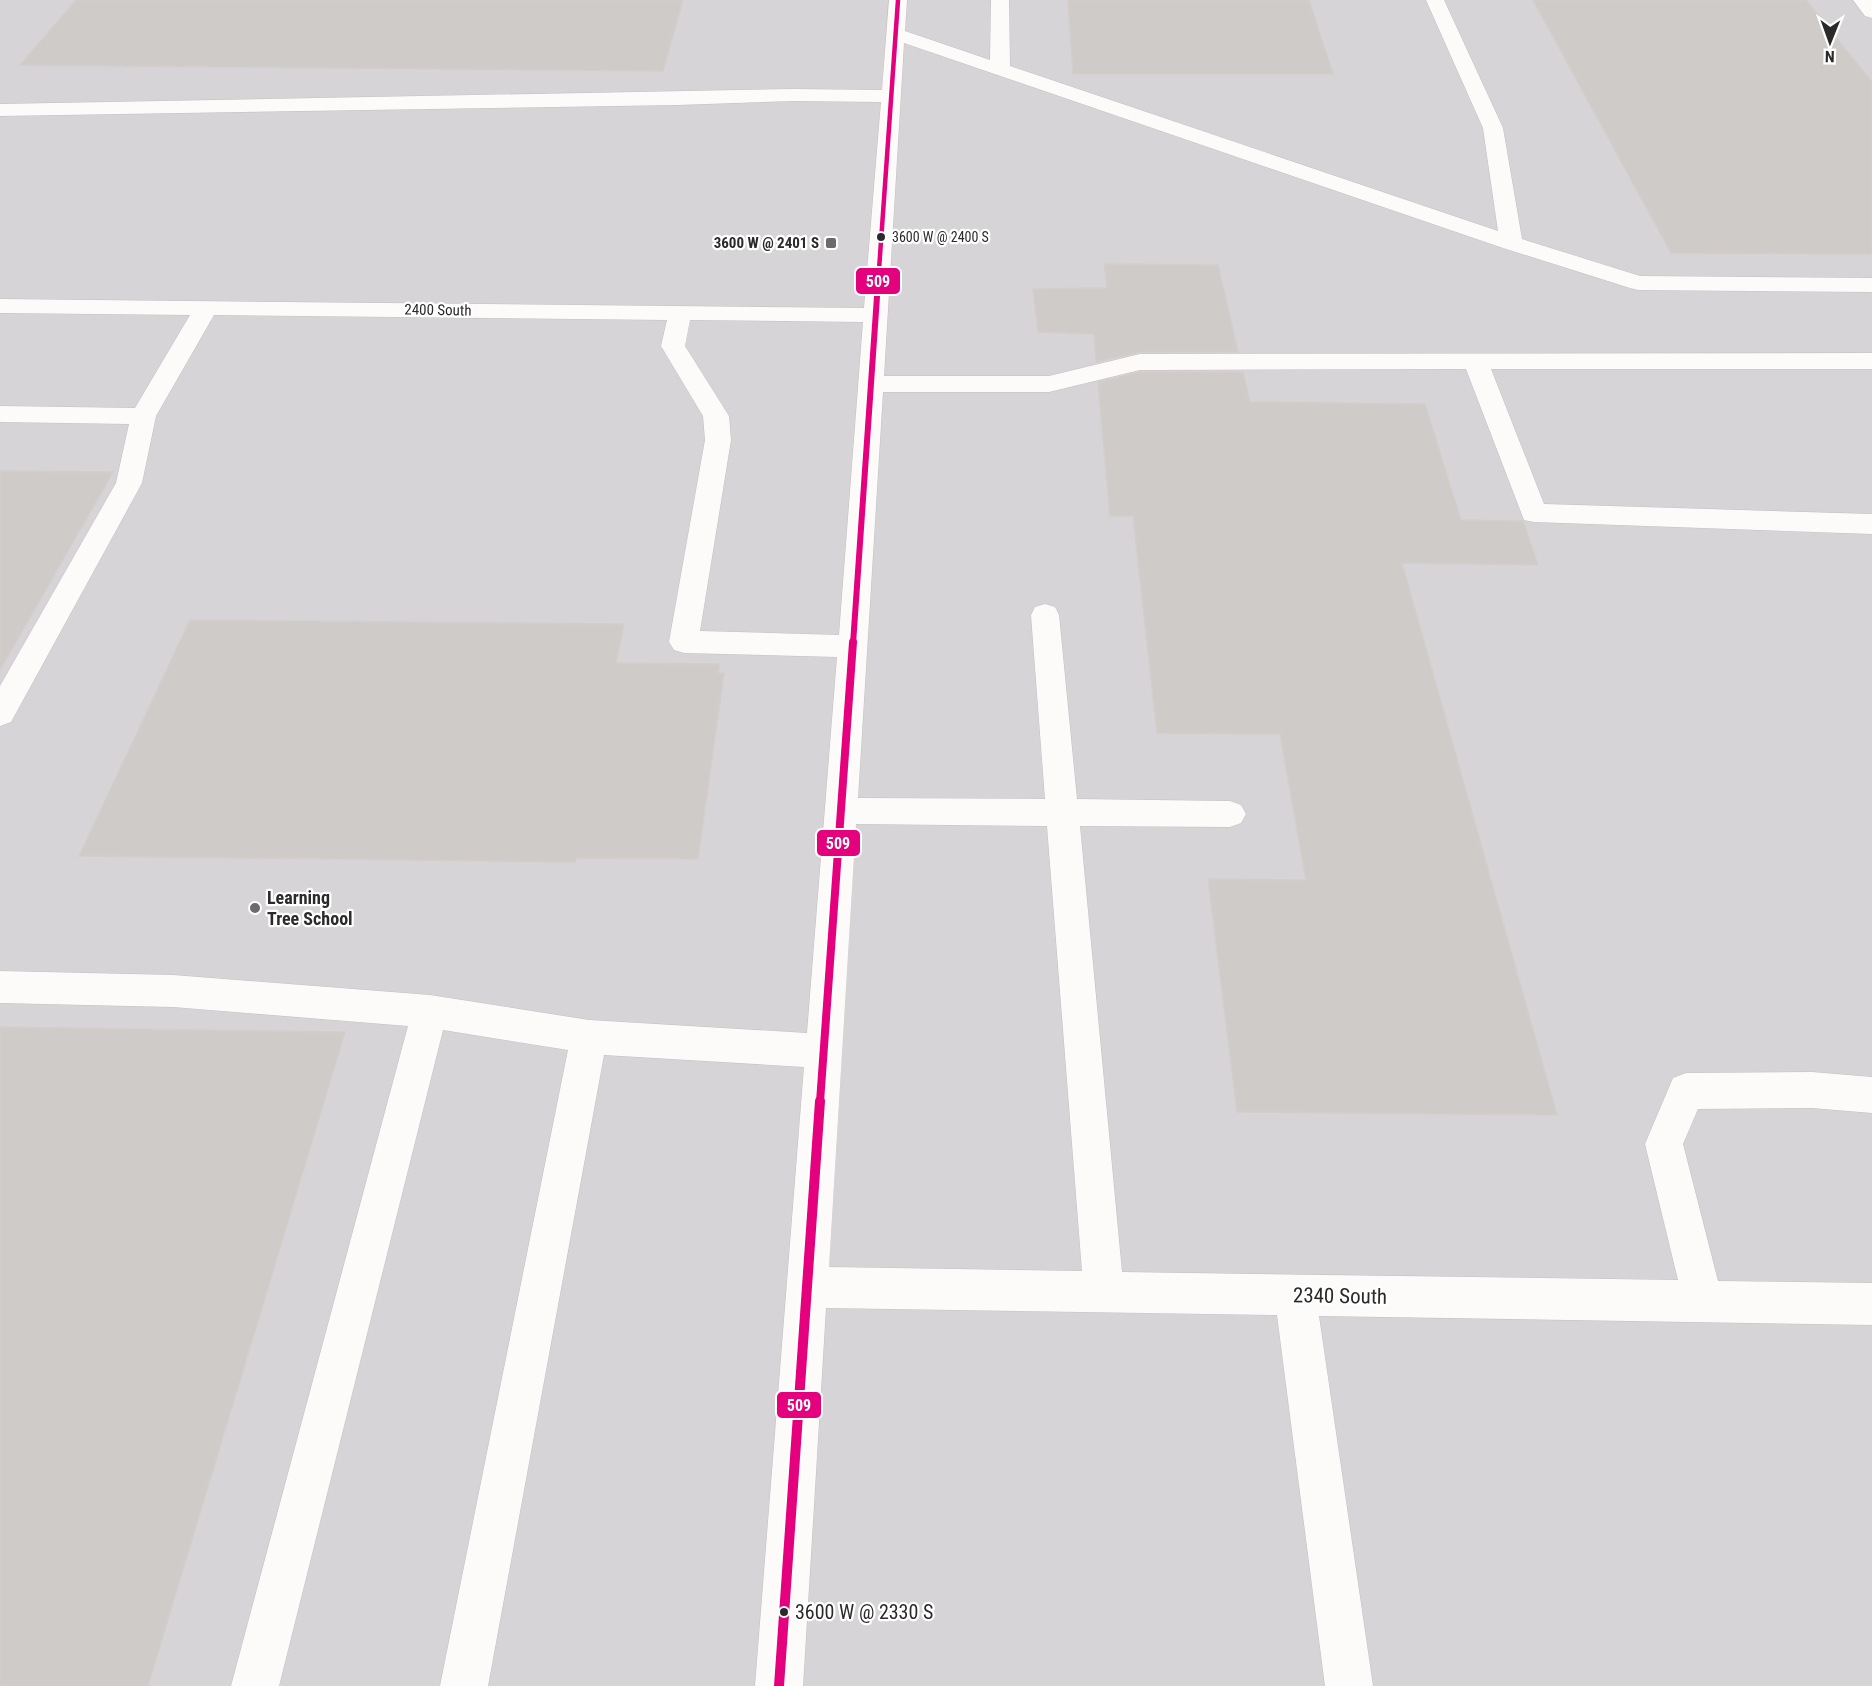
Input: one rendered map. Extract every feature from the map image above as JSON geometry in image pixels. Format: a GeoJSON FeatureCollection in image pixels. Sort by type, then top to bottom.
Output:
{"type":"FeatureCollection","features":[{"type":"Feature","properties":{"kind":"street"},"geometry":{"type":"LineString","coordinates":[[779,1686],[898,0]]}},
{"type":"Feature","properties":{"kind":"street"},"geometry":{"type":"LineString","coordinates":[[1000,0],[1000,67]]}},
{"type":"Feature","properties":{"kind":"street"},"geometry":{"type":"LineString","coordinates":[[1435,0],[1493,129],[1511,243]]}},
{"type":"Feature","properties":{"kind":"street"},"geometry":{"type":"LineString","coordinates":[[1862,0],[1872,12]]}},
{"type":"Feature","properties":{"kind":"street"},"geometry":{"type":"LineString","coordinates":[[896,34],[1000,67],[1511,243],[1638,283],[1872,285]]}},
{"type":"Feature","properties":{"kind":"street"},"geometry":{"type":"LineString","coordinates":[[0,110],[677,99],[793,94],[891,96]]}},
{"type":"Feature","properties":{"kind":"street","name":"2400 South"},"geometry":{"type":"LineString","coordinates":[[0,306],[875,315]]}},
{"type":"Feature","properties":{"kind":"street"},"geometry":{"type":"LineString","coordinates":[[0,714],[129,483],[143,416],[206,308]]}},
{"type":"Feature","properties":{"kind":"street"},"geometry":{"type":"LineString","coordinates":[[680,313],[673,346],[716,416],[718,440],[684,642],[852,646]]}},
{"type":"Feature","properties":{"kind":"street"},"geometry":{"type":"LineString","coordinates":[[871,384],[1049,384],[1140,362],[1872,361]]}},
{"type":"Feature","properties":{"kind":"street"},"geometry":{"type":"LineString","coordinates":[[1476,362],[1534,513],[1872,524]]}},
{"type":"Feature","properties":{"kind":"street"},"geometry":{"type":"LineString","coordinates":[[0,414],[143,416]]}},
{"type":"Feature","properties":{"kind":"street"},"geometry":{"type":"LineString","coordinates":[[1046,615],[1104,1292]]}},
{"type":"Feature","properties":{"kind":"street"},"geometry":{"type":"LineString","coordinates":[[841,812],[1064,815],[1230,814]]}},
{"type":"Feature","properties":{"kind":"street"},"geometry":{"type":"LineString","coordinates":[[0,987],[173,992],[430,1011],[589,1037],[824,1051]]}},
{"type":"Feature","properties":{"kind":"street"},"geometry":{"type":"LineString","coordinates":[[255,1686],[430,1011]]}},
{"type":"Feature","properties":{"kind":"street"},"geometry":{"type":"LineString","coordinates":[[464,1686],[589,1037]]}},
{"type":"Feature","properties":{"kind":"street"},"geometry":{"type":"LineString","coordinates":[[1703,1301],[1664,1144],[1686,1091],[1812,1090],[1872,1095]]}},
{"type":"Feature","properties":{"kind":"street","name":"2340 South"},"geometry":{"type":"LineString","coordinates":[[807,1287],[1872,1304]]}},
{"type":"Feature","properties":{"kind":"street"},"geometry":{"type":"LineString","coordinates":[[1295,1295],[1349,1686]]}},
{"type":"Feature","properties":{"kind":"shaded area"},"geometry":{"type":"Polygon","coordinates":[[[0,0],[1872,0],[1872,1686],[0,1686],[0,0]]]}},
{"type":"Feature","properties":{"kind":"building"},"geometry":{"type":"Polygon","coordinates":[[[76,0],[683,0],[663,71],[20,65],[76,0]]]}},
{"type":"Feature","properties":{"kind":"building"},"geometry":{"type":"Polygon","coordinates":[[[1068,0],[1309,0],[1333,74],[1073,74],[1068,0]]]}},
{"type":"Feature","properties":{"kind":"building"},"geometry":{"type":"Polygon","coordinates":[[[1533,0],[1806,0],[1872,82],[1872,254],[1671,253],[1533,0]]]}},
{"type":"Feature","properties":{"kind":"building"},"geometry":{"type":"Polygon","coordinates":[[[1104,264],[1218,265],[1238,352],[1140,352],[1096,362],[1094,334],[1038,332],[1033,289],[1107,288],[1104,264]]]}},
{"type":"Feature","properties":{"kind":"building"},"geometry":{"type":"Polygon","coordinates":[[[1140,372],[1243,372],[1250,402],[1425,404],[1461,520],[1523,521],[1538,565],[1402,563],[1557,1115],[1237,1112],[1208,879],[1306,880],[1280,734],[1157,733],[1133,516],[1110,516],[1098,382],[1140,372]]]}},
{"type":"Feature","properties":{"kind":"building"},"geometry":{"type":"Polygon","coordinates":[[[0,471],[113,472],[0,670],[0,471]]]}},
{"type":"Feature","properties":{"kind":"building"},"geometry":{"type":"Polygon","coordinates":[[[190,620],[624,624],[616,663],[720,664],[718,673],[724,673],[698,859],[576,858],[575,862],[79,856],[190,620]]]}},
{"type":"Feature","properties":{"kind":"building"},"geometry":{"type":"Polygon","coordinates":[[[0,1027],[345,1032],[148,1686],[0,1686],[0,1027]]]}},
{"type":"Feature","properties":{"kind":"transit line","name":"509"},"geometry":{"type":"LineString","coordinates":[[779,1686],[898,0]]}},
{"type":"Feature","properties":{"kind":"place","name":"3600 W @ 2400 S"},"geometry":{"type":"Point","coordinates":[881,237]}},
{"type":"Feature","properties":{"kind":"place","name":"3600 W @ 2401 S"},"geometry":{"type":"Point","coordinates":[831,243]}},
{"type":"Feature","properties":{"kind":"place","name":"Learning Tree School"},"geometry":{"type":"Point","coordinates":[255,908]}},
{"type":"Feature","properties":{"kind":"place","name":"3600 W @ 2330 S"},"geometry":{"type":"Point","coordinates":[784,1612]}}]}
